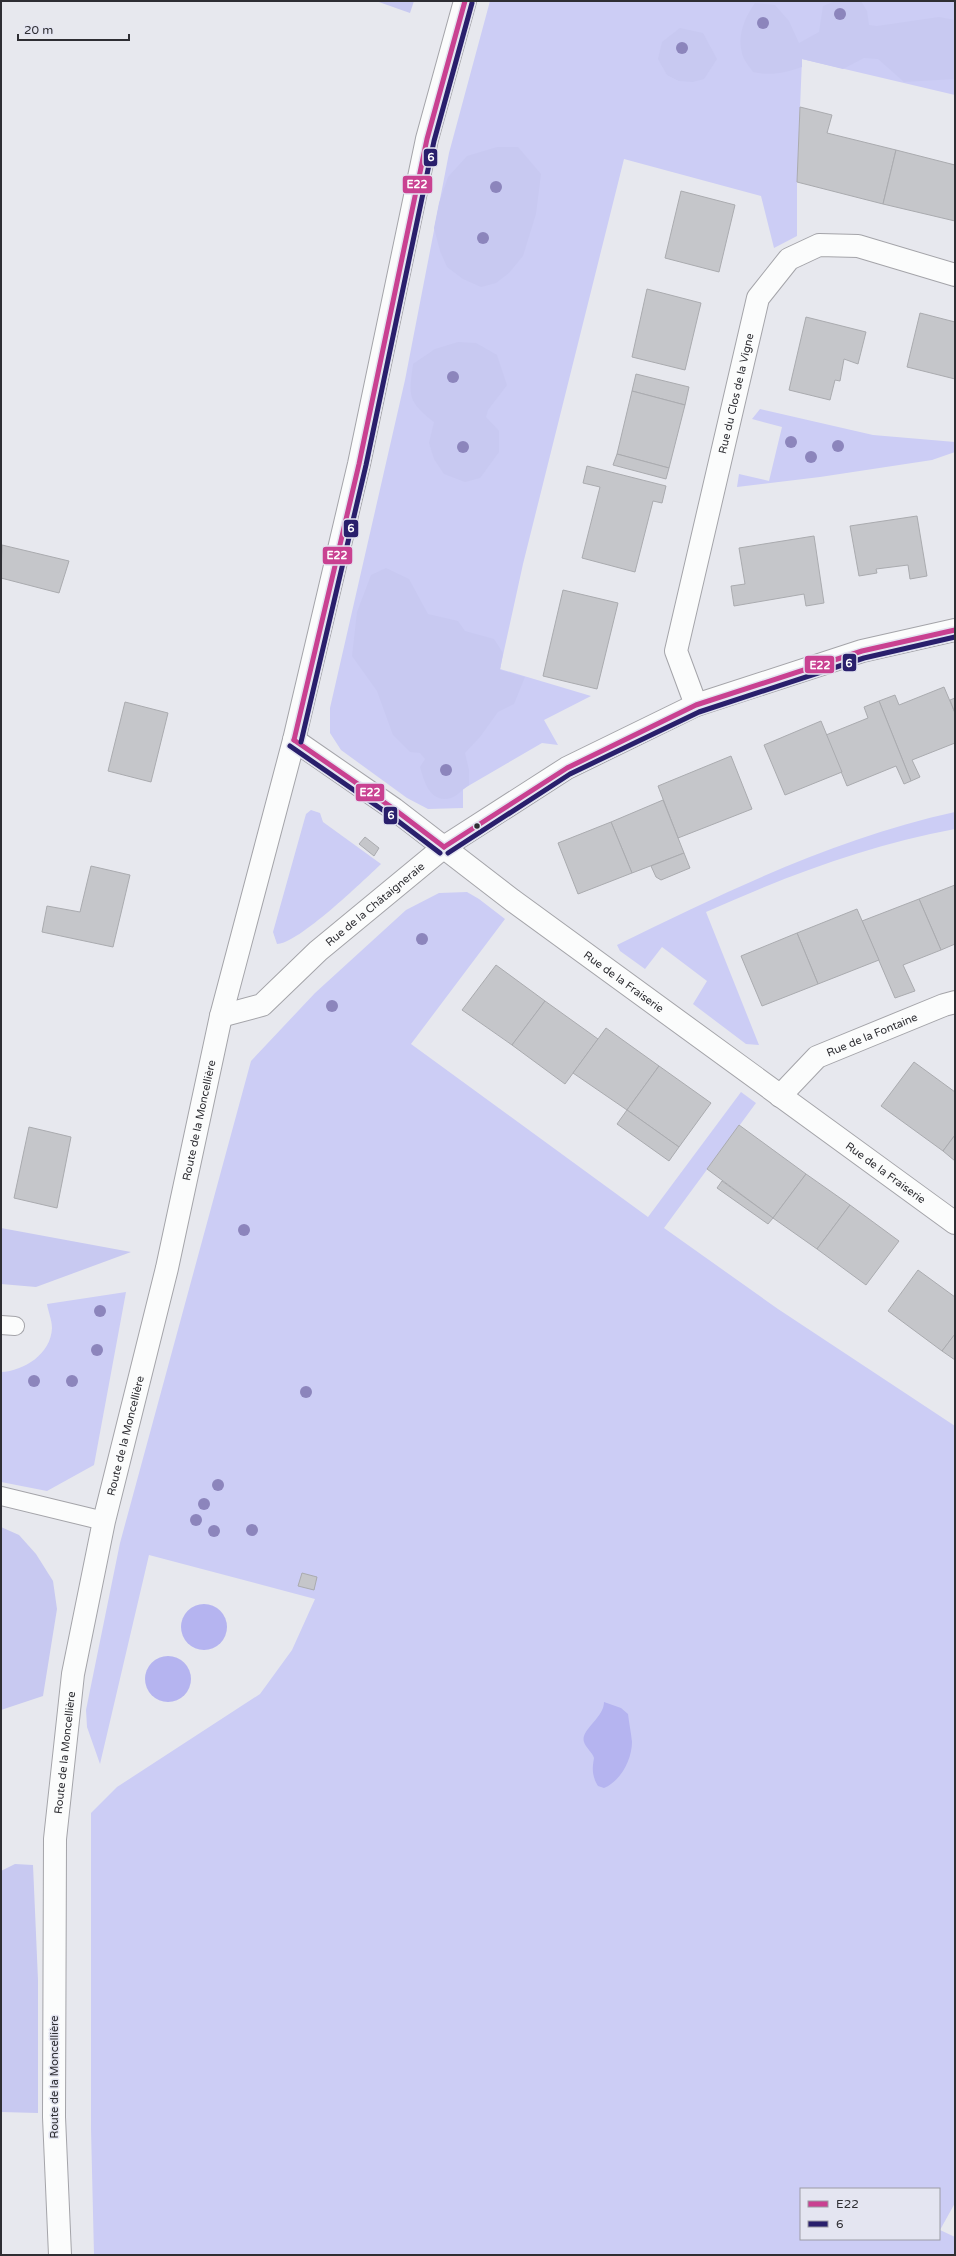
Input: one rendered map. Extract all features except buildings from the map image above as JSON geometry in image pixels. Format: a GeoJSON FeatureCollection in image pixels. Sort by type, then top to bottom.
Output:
{"type":"FeatureCollection","features":[{"type":"Feature","properties":{"kind":"street","name":"Route de la Moncellière"},"geometry":{"type":"LineString","coordinates":[[60,2255],[54,2117],[55,1839],[73,1674],[104,1521],[167,1268],[221,1016],[294,740],[359,464],[427,140],[465,1]]}},
{"type":"Feature","properties":{"kind":"street","name":"Rue du Clos de la Vigne"},"geometry":{"type":"LineString","coordinates":[[696,705],[676,651],[758,298],[789,259],[819,245],[858,246],[955,275]]}},
{"type":"Feature","properties":{"kind":"street","name":"Rue de la Châtaigneraie"},"geometry":{"type":"LineString","coordinates":[[221,1016],[262,1005],[318,951],[444,847],[567,768],[696,705],[862,651],[955,630]]}},
{"type":"Feature","properties":{"kind":"street","name":"Rue de la Fraiserie"},"geometry":{"type":"LineString","coordinates":[[294,740],[394,809],[512,900],[955,1223]]}},
{"type":"Feature","properties":{"kind":"street","name":"Rue de la Fontaine"},"geometry":{"type":"LineString","coordinates":[[780,1096],[817,1057],[944,1005],[955,1002]]}},
{"type":"Feature","properties":{"kind":"lane"},"geometry":{"type":"LineString","coordinates":[[1,1496],[104,1521]]}},
{"type":"Feature","properties":{"kind":"shaded area"},"geometry":{"type":"Polygon","coordinates":[[[376,1],[414,1],[410,13],[376,1]]]}},
{"type":"Feature","properties":{"kind":"shaded area"},"geometry":{"type":"Polygon","coordinates":[[[490,1],[955,1],[955,95],[802,59],[797,182],[797,236],[774,248],[761,196],[624,159],[523,564],[500,669],[591,696],[544,720],[558,745],[542,743],[463,789],[463,808],[428,809],[407,798],[341,750],[330,733],[330,708],[405,380],[449,153],[490,1]]]}},
{"type":"Feature","properties":{"kind":"shaded area"},"geometry":{"type":"Polygon","coordinates":[[[836,1],[861,1],[867,11],[869,25],[877,26],[939,17],[955,20],[955,79],[904,82],[878,59],[864,58],[843,69],[802,59],[802,67],[789,71],[772,74],[753,72],[743,56],[741,33],[745,20],[755,3],[775,5],[789,21],[799,43],[819,32],[823,6],[836,1]]]}},
{"type":"Feature","properties":{"kind":"shaded area"},"geometry":{"type":"Polygon","coordinates":[[[680,28],[703,33],[717,59],[704,79],[693,82],[679,81],[667,75],[658,59],[662,42],[680,28]]]}},
{"type":"Feature","properties":{"kind":"shaded area"},"geometry":{"type":"Polygon","coordinates":[[[497,147],[518,147],[541,174],[536,214],[523,256],[509,273],[496,283],[481,287],[463,279],[447,267],[440,251],[434,228],[439,203],[448,177],[467,156],[497,147]]]}},
{"type":"Feature","properties":{"kind":"shaded area"},"geometry":{"type":"Polygon","coordinates":[[[458,342],[476,343],[497,355],[507,385],[488,410],[486,417],[499,431],[499,452],[480,478],[465,482],[444,474],[434,459],[429,443],[434,422],[414,403],[411,391],[413,364],[435,349],[458,342]]]}},
{"type":"Feature","properties":{"kind":"shaded area"},"geometry":{"type":"Polygon","coordinates":[[[760,409],[873,435],[955,442],[955,452],[932,460],[820,477],[737,487],[739,474],[769,481],[782,427],[752,419],[760,409]]]}},
{"type":"Feature","properties":{"kind":"shaded area"},"geometry":{"type":"Polygon","coordinates":[[[386,568],[409,579],[428,614],[458,621],[465,631],[494,639],[503,653],[500,670],[525,677],[514,704],[498,712],[480,737],[465,753],[469,770],[469,785],[456,796],[451,798],[438,798],[429,790],[420,767],[425,759],[420,753],[410,752],[393,735],[377,691],[352,656],[357,612],[371,575],[386,568]]]}},
{"type":"Feature","properties":{"kind":"shaded area"},"geometry":{"type":"Polygon","coordinates":[[[311,810],[320,813],[323,822],[381,864],[346,897],[300,934],[287,941],[277,944],[273,932],[306,814],[311,810]]]}},
{"type":"Feature","properties":{"kind":"shaded area"},"geometry":{"type":"Polygon","coordinates":[[[955,812],[955,829],[891,844],[828,863],[767,886],[706,912],[759,1045],[746,1044],[693,1004],[707,981],[662,947],[645,969],[620,951],[617,945],[740,886],[782,868],[867,836],[955,812]]]}},
{"type":"Feature","properties":{"kind":"shaded area"},"geometry":{"type":"Polygon","coordinates":[[[467,892],[479,899],[505,919],[411,1044],[648,1217],[741,1092],[756,1103],[664,1228],[778,1309],[955,1426],[955,2203],[940,2230],[955,2237],[955,2255],[94,2255],[91,2129],[91,1813],[117,1787],[260,1694],[292,1650],[315,1599],[149,1555],[100,1764],[87,1727],[86,1710],[120,1543],[251,1061],[315,993],[406,910],[439,893],[467,892]]]}},
{"type":"Feature","properties":{"kind":"shaded area"},"geometry":{"type":"Polygon","coordinates":[[[1,1228],[131,1252],[36,1287],[1,1284],[1,1228]]]}},
{"type":"Feature","properties":{"kind":"shaded area"},"geometry":{"type":"Polygon","coordinates":[[[126,1292],[94,1465],[47,1491],[1,1482],[1,1372],[10,1371],[27,1364],[35,1359],[47,1346],[52,1328],[47,1304],[126,1292]]]}},
{"type":"Feature","properties":{"kind":"shaded area"},"geometry":{"type":"Polygon","coordinates":[[[1,1527],[19,1535],[36,1554],[53,1581],[57,1609],[43,1696],[1,1710],[1,1527]]]}},
{"type":"Feature","properties":{"kind":"shaded area"},"geometry":{"type":"Polygon","coordinates":[[[199,1604],[209,1604],[217,1608],[223,1614],[227,1622],[227,1632],[223,1640],[217,1646],[209,1650],[199,1650],[191,1646],[185,1640],[181,1632],[181,1622],[185,1614],[191,1608],[199,1604]]]}},
{"type":"Feature","properties":{"kind":"shaded area"},"geometry":{"type":"Polygon","coordinates":[[[163,1656],[173,1656],[181,1660],[187,1666],[191,1674],[191,1684],[187,1692],[181,1698],[173,1702],[163,1702],[155,1698],[149,1692],[145,1684],[145,1674],[149,1666],[155,1660],[163,1656]]]}},
{"type":"Feature","properties":{"kind":"shaded area"},"geometry":{"type":"Polygon","coordinates":[[[604,1702],[621,1708],[628,1714],[632,1742],[628,1762],[624,1769],[616,1780],[604,1788],[598,1786],[595,1779],[593,1769],[594,1758],[584,1742],[584,1737],[585,1733],[597,1719],[603,1708],[604,1702]]]}},
{"type":"Feature","properties":{"kind":"shaded area"},"geometry":{"type":"Polygon","coordinates":[[[15,1864],[33,1865],[38,1980],[38,2113],[1,2112],[1,1871],[15,1864]]]}},
{"type":"Feature","properties":{"kind":"transit line","name":"E22"},"geometry":{"type":"LineString","coordinates":[[294,740],[359,464],[427,139],[465,1]]}},
{"type":"Feature","properties":{"kind":"transit line","name":"6"},"geometry":{"type":"LineString","coordinates":[[301,742],[366,465],[434,141],[472,3]]}},
{"type":"Feature","properties":{"kind":"transit line","name":"E22"},"geometry":{"type":"LineString","coordinates":[[444,847],[567,768],[696,705],[862,651],[955,630]]}},
{"type":"Feature","properties":{"kind":"transit line","name":"6"},"geometry":{"type":"LineString","coordinates":[[448,853],[570,774],[699,712],[864,658],[955,637]]}},
{"type":"Feature","properties":{"kind":"transit line","name":"E22"},"geometry":{"type":"LineString","coordinates":[[294,740],[394,809],[444,847]]}},
{"type":"Feature","properties":{"kind":"transit line","name":"6"},"geometry":{"type":"LineString","coordinates":[[290,746],[390,815],[440,853]]}}]}
